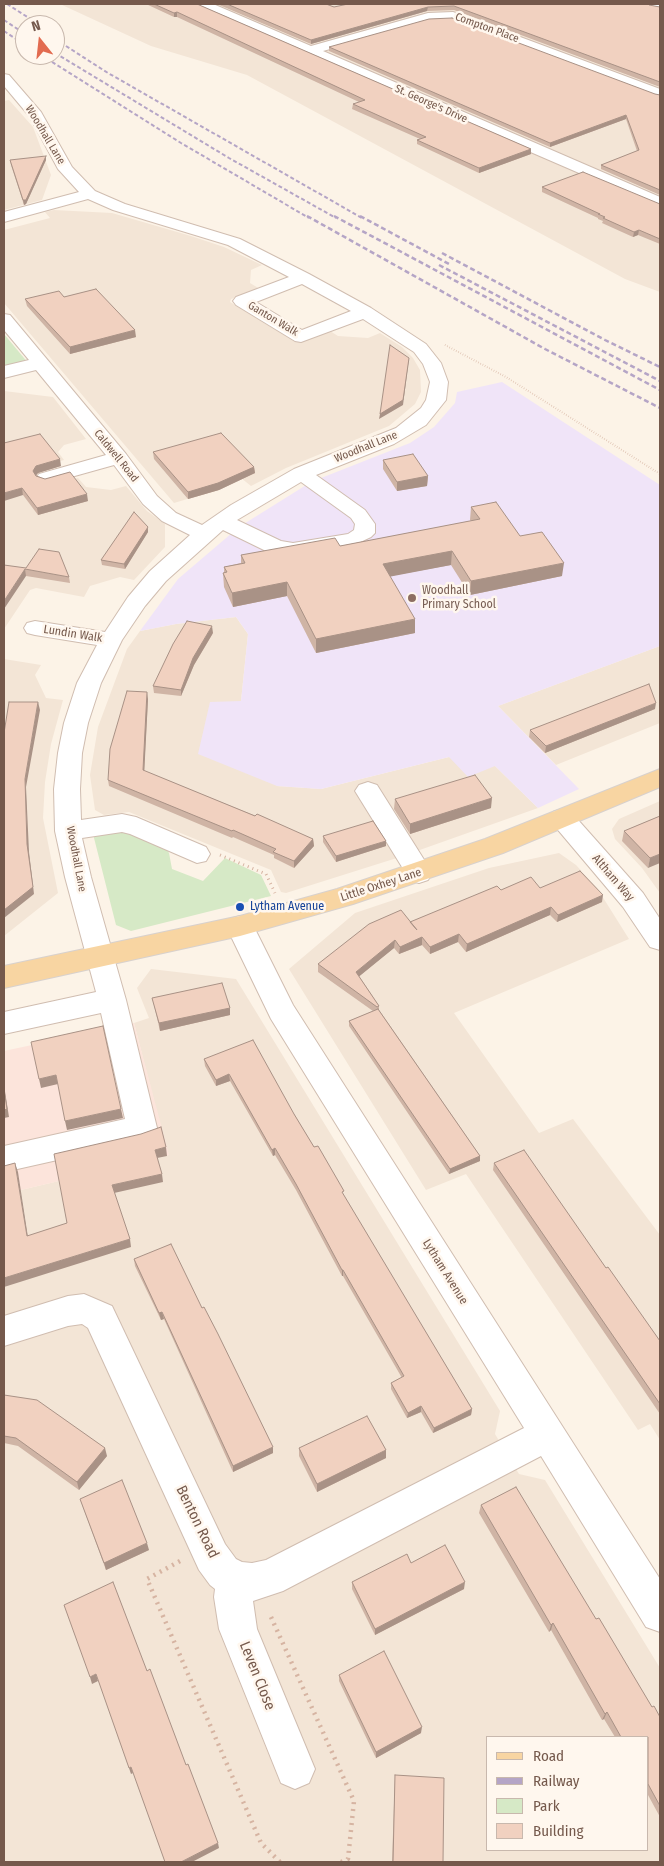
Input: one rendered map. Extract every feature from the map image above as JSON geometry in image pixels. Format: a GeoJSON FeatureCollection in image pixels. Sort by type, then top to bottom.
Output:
{"type":"FeatureCollection","features":[{"type":"Feature","properties":{"kind":"main road","name":"Little Oxhey Lane"},"geometry":{"type":"LineString","coordinates":[[4,977],[100,958],[240,926],[419,873],[494,846],[660,777]]}},
{"type":"Feature","properties":{"kind":"street","name":"St. George's Drive"},"geometry":{"type":"LineString","coordinates":[[203,4],[660,203]]}},
{"type":"Feature","properties":{"kind":"street"},"geometry":{"type":"LineString","coordinates":[[653,4],[660,6]]}},
{"type":"Feature","properties":{"kind":"street","name":"Compton Place"},"geometry":{"type":"LineString","coordinates":[[309,51],[428,17],[453,16],[660,94]]}},
{"type":"Feature","properties":{"kind":"street","name":"Woodhall Lane"},"geometry":{"type":"LineString","coordinates":[[4,78],[36,115],[66,169],[89,194],[119,207],[234,242],[303,278],[365,312],[420,348],[432,362],[439,382],[436,400],[419,421],[387,440],[301,473],[260,496],[204,534],[158,576],[136,602],[111,640],[89,683],[76,723],[70,753],[67,789],[68,831],[78,877],[112,1000],[142,1128],[4,1159]]}},
{"type":"Feature","properties":{"kind":"street"},"geometry":{"type":"LineString","coordinates":[[4,217],[89,194]]}},
{"type":"Feature","properties":{"kind":"street","name":"Ganton Walk"},"geometry":{"type":"LineString","coordinates":[[303,278],[242,301],[301,337],[365,312]]}},
{"type":"Feature","properties":{"kind":"street","name":"Caldwell Road"},"geometry":{"type":"LineString","coordinates":[[4,320],[159,509],[183,525],[204,534]]}},
{"type":"Feature","properties":{"kind":"street"},"geometry":{"type":"LineString","coordinates":[[4,372],[40,363]]}},
{"type":"Feature","properties":{"kind":"street"},"geometry":{"type":"LineString","coordinates":[[46,478],[119,458]]}},
{"type":"Feature","properties":{"kind":"street"},"geometry":{"type":"LineString","coordinates":[[221,521],[246,531],[274,546],[293,549],[354,539],[364,533],[365,524],[358,514],[301,473]]}},
{"type":"Feature","properties":{"kind":"street","name":"Lundin Walk"},"geometry":{"type":"LineString","coordinates":[[35,628],[111,640]]}},
{"type":"Feature","properties":{"kind":"street"},"geometry":{"type":"LineString","coordinates":[[368,791],[419,873]]}},
{"type":"Feature","properties":{"kind":"street","name":"Altham Way"},"geometry":{"type":"LineString","coordinates":[[562,818],[633,900],[660,940]]}},
{"type":"Feature","properties":{"kind":"street"},"geometry":{"type":"LineString","coordinates":[[68,831],[122,823],[136,826],[197,854]]}},
{"type":"Feature","properties":{"kind":"street","name":"Lytham Avenue"},"geometry":{"type":"LineString","coordinates":[[240,926],[281,1011],[660,1613]]}},
{"type":"Feature","properties":{"kind":"street"},"geometry":{"type":"LineString","coordinates":[[4,1023],[112,1000]]}},
{"type":"Feature","properties":{"kind":"street","name":"Benton Road"},"geometry":{"type":"LineString","coordinates":[[4,1331],[68,1311],[84,1309],[100,1317],[212,1557],[223,1572],[245,1581]]}},
{"type":"Feature","properties":{"kind":"street"},"geometry":{"type":"LineString","coordinates":[[245,1581],[270,1578],[548,1434]]}},
{"type":"Feature","properties":{"kind":"street","name":"Leven Close"},"geometry":{"type":"LineString","coordinates":[[245,1581],[233,1597],[238,1629],[295,1768]]}},
{"type":"Feature","properties":{"kind":"path"},"geometry":{"type":"LineString","coordinates":[[406,338],[446,345],[506,377],[660,474]]}},
{"type":"Feature","properties":{"kind":"path"},"geometry":{"type":"LineString","coordinates":[[197,854],[226,856],[266,874],[278,899]]}},
{"type":"Feature","properties":{"kind":"path"},"geometry":{"type":"LineString","coordinates":[[207,1547],[147,1579],[261,1843],[280,1862]]}},
{"type":"Feature","properties":{"kind":"path"},"geometry":{"type":"LineString","coordinates":[[245,1581],[354,1801],[348,1859],[342,1862]]}},
{"type":"Feature","properties":{"kind":"shaded area"},"geometry":{"type":"Polygon","coordinates":[[[60,4],[660,4],[660,292],[625,279],[247,75],[151,46],[60,4]]]}},
{"type":"Feature","properties":{"kind":"shaded area"},"geometry":{"type":"Polygon","coordinates":[[[9,100],[33,127],[51,175],[42,200],[4,210],[4,101],[9,100]]]}},
{"type":"Feature","properties":{"kind":"shaded area"},"geometry":{"type":"Polygon","coordinates":[[[54,210],[112,213],[224,247],[262,265],[251,270],[250,283],[260,289],[231,299],[230,302],[295,342],[302,342],[330,331],[338,336],[368,338],[380,333],[402,347],[413,358],[420,370],[421,392],[415,404],[389,426],[286,468],[251,486],[241,478],[214,491],[174,503],[4,303],[4,230],[50,218],[45,212],[54,210]]]}},
{"type":"Feature","properties":{"kind":"shaded area","name":"Woodhall Primary School"},"geometry":{"type":"Polygon","coordinates":[[[502,382],[660,485],[660,646],[498,706],[579,789],[538,808],[495,766],[468,777],[449,757],[321,789],[277,786],[198,754],[210,702],[241,701],[248,634],[236,617],[176,624],[140,631],[178,579],[239,527],[311,482],[410,443],[434,427],[455,403],[457,392],[502,382]]]}},
{"type":"Feature","properties":{"kind":"shaded area"},"geometry":{"type":"Polygon","coordinates":[[[4,391],[53,397],[86,439],[64,445],[58,452],[64,460],[14,474],[27,492],[78,478],[86,487],[111,490],[126,486],[147,511],[165,524],[165,547],[134,580],[120,577],[90,586],[84,597],[36,588],[30,590],[4,629],[4,391]]]}},
{"type":"Feature","properties":{"kind":"shaded area"},"geometry":{"type":"Polygon","coordinates":[[[236,617],[248,634],[241,701],[277,786],[321,789],[449,757],[495,766],[538,808],[400,857],[286,893],[281,892],[271,870],[129,812],[104,815],[95,810],[90,775],[98,727],[127,649],[140,631],[176,624],[236,617]]]}},
{"type":"Feature","properties":{"kind":"shaded area"},"geometry":{"type":"Polygon","coordinates":[[[660,646],[660,723],[556,765],[498,706],[660,646]]]}},
{"type":"Feature","properties":{"kind":"shaded area"},"geometry":{"type":"Polygon","coordinates":[[[4,659],[41,665],[35,675],[46,698],[63,700],[51,744],[45,782],[43,818],[58,893],[4,936],[4,659]]]}},
{"type":"Feature","properties":{"kind":"shaded area"},"geometry":{"type":"Polygon","coordinates":[[[660,801],[660,893],[642,868],[615,839],[612,829],[619,819],[660,801]]]}},
{"type":"Feature","properties":{"kind":"shaded area"},"geometry":{"type":"Polygon","coordinates":[[[559,853],[576,865],[597,888],[629,939],[454,1013],[539,1133],[573,1119],[660,1235],[660,1440],[650,1424],[638,1430],[466,1174],[426,1190],[289,969],[355,913],[489,868],[559,853]]]}},
{"type":"Feature","properties":{"kind":"shaded area"},"geometry":{"type":"Polygon","coordinates":[[[151,969],[236,979],[500,1411],[495,1434],[519,1474],[545,1480],[660,1668],[660,1862],[4,1862],[4,1194],[168,1155],[134,1023],[149,1018],[137,988],[151,969]]]}},
{"type":"Feature","properties":{"kind":"shaded area"},"geometry":{"type":"Polygon","coordinates":[[[134,1023],[169,1155],[4,1194],[4,1051],[134,1023]]]}},
{"type":"Feature","properties":{"kind":"green space"},"geometry":{"type":"Polygon","coordinates":[[[4,334],[29,364],[4,370],[4,334]]]}},
{"type":"Feature","properties":{"kind":"green space"},"geometry":{"type":"Polygon","coordinates":[[[117,829],[165,847],[169,853],[172,869],[203,881],[225,858],[261,875],[271,896],[131,931],[116,925],[93,834],[117,829]]]}},
{"type":"Feature","properties":{"kind":"building"},"geometry":{"type":"Polygon","coordinates":[[[154,4],[197,4],[531,149],[479,168],[417,140],[426,137],[353,104],[365,100],[177,12],[174,13],[154,4]]]}},
{"type":"Feature","properties":{"kind":"building"},"geometry":{"type":"Polygon","coordinates":[[[227,4],[326,4],[334,7],[348,4],[648,4],[660,7],[660,82],[454,6],[428,7],[311,40],[227,4]]]}},
{"type":"Feature","properties":{"kind":"building"},"geometry":{"type":"Polygon","coordinates":[[[452,18],[660,95],[660,190],[601,165],[639,150],[626,115],[550,143],[329,47],[429,19],[452,18]]]}},
{"type":"Feature","properties":{"kind":"building"},"geometry":{"type":"Polygon","coordinates":[[[46,156],[26,200],[23,200],[10,160],[46,156]]]}},
{"type":"Feature","properties":{"kind":"building"},"geometry":{"type":"Polygon","coordinates":[[[583,172],[660,204],[660,239],[639,230],[634,232],[542,187],[583,172]]]}},
{"type":"Feature","properties":{"kind":"building"},"geometry":{"type":"Polygon","coordinates":[[[96,289],[135,330],[70,347],[25,299],[59,291],[64,297],[96,289]]]}},
{"type":"Feature","properties":{"kind":"building"},"geometry":{"type":"Polygon","coordinates":[[[390,345],[409,358],[403,400],[380,414],[390,345]]]}},
{"type":"Feature","properties":{"kind":"building"},"geometry":{"type":"Polygon","coordinates":[[[221,433],[254,467],[218,483],[188,492],[153,452],[221,433]]]}},
{"type":"Feature","properties":{"kind":"building"},"geometry":{"type":"Polygon","coordinates":[[[40,434],[60,459],[36,466],[33,471],[36,476],[45,479],[70,472],[87,494],[37,508],[22,488],[4,493],[4,443],[40,434]]]}},
{"type":"Feature","properties":{"kind":"building"},"geometry":{"type":"Polygon","coordinates":[[[413,454],[428,476],[397,482],[383,460],[413,454]]]}},
{"type":"Feature","properties":{"kind":"building"},"geometry":{"type":"Polygon","coordinates":[[[496,502],[520,536],[542,532],[564,563],[471,581],[452,551],[383,564],[415,619],[316,639],[287,582],[232,593],[223,573],[227,572],[224,567],[245,563],[241,555],[335,538],[340,546],[480,519],[471,507],[496,502]]]}},
{"type":"Feature","properties":{"kind":"building"},"geometry":{"type":"Polygon","coordinates":[[[134,512],[148,527],[124,564],[101,560],[134,512]]]}},
{"type":"Feature","properties":{"kind":"building"},"geometry":{"type":"Polygon","coordinates":[[[39,549],[59,552],[69,577],[25,569],[4,601],[4,565],[26,568],[39,549]]]}},
{"type":"Feature","properties":{"kind":"building"},"geometry":{"type":"Polygon","coordinates":[[[187,621],[212,626],[193,658],[181,690],[153,686],[173,644],[187,621]]]}},
{"type":"Feature","properties":{"kind":"building"},"geometry":{"type":"Polygon","coordinates":[[[649,684],[656,703],[546,746],[530,730],[649,684]]]}},
{"type":"Feature","properties":{"kind":"building"},"geometry":{"type":"Polygon","coordinates":[[[127,691],[147,692],[143,770],[255,816],[257,814],[313,839],[294,861],[273,852],[276,849],[233,830],[108,780],[110,749],[127,691]]]}},
{"type":"Feature","properties":{"kind":"building"},"geometry":{"type":"Polygon","coordinates":[[[9,702],[38,702],[25,779],[27,844],[33,887],[4,910],[4,733],[9,702]]]}},
{"type":"Feature","properties":{"kind":"building"},"geometry":{"type":"Polygon","coordinates":[[[475,775],[492,798],[410,824],[395,799],[475,775]]]}},
{"type":"Feature","properties":{"kind":"building"},"geometry":{"type":"Polygon","coordinates":[[[660,816],[660,854],[650,858],[624,831],[660,816]]]}},
{"type":"Feature","properties":{"kind":"building"},"geometry":{"type":"Polygon","coordinates":[[[373,821],[386,841],[336,856],[323,836],[373,821]]]}},
{"type":"Feature","properties":{"kind":"building"},"geometry":{"type":"Polygon","coordinates":[[[580,871],[603,895],[558,915],[551,907],[467,944],[459,934],[430,947],[422,937],[400,947],[395,940],[356,972],[379,1006],[377,1007],[318,964],[369,924],[401,910],[410,922],[497,886],[501,890],[531,877],[540,888],[580,871]]]}},
{"type":"Feature","properties":{"kind":"building"},"geometry":{"type":"Polygon","coordinates":[[[222,983],[230,1008],[159,1023],[152,998],[222,983]]]}},
{"type":"Feature","properties":{"kind":"building"},"geometry":{"type":"Polygon","coordinates":[[[378,1009],[480,1156],[450,1169],[349,1021],[378,1009]]]}},
{"type":"Feature","properties":{"kind":"building"},"geometry":{"type":"Polygon","coordinates":[[[103,1026],[121,1109],[65,1121],[56,1075],[39,1079],[31,1042],[103,1026]]]}},
{"type":"Feature","properties":{"kind":"building"},"geometry":{"type":"Polygon","coordinates":[[[253,1040],[294,1114],[314,1147],[318,1146],[344,1191],[342,1192],[472,1409],[434,1428],[421,1406],[408,1413],[391,1383],[404,1376],[342,1270],[296,1184],[275,1148],[272,1150],[229,1074],[216,1080],[204,1059],[253,1040]]]}},
{"type":"Feature","properties":{"kind":"building"},"geometry":{"type":"Polygon","coordinates":[[[4,1090],[7,1109],[4,1110],[4,1090]]]}},
{"type":"Feature","properties":{"kind":"building"},"geometry":{"type":"Polygon","coordinates":[[[161,1127],[166,1147],[155,1150],[162,1174],[112,1185],[130,1239],[4,1278],[4,1166],[15,1163],[27,1236],[67,1223],[54,1154],[141,1134],[161,1127]]]}},
{"type":"Feature","properties":{"kind":"building"},"geometry":{"type":"Polygon","coordinates":[[[524,1150],[606,1268],[608,1267],[660,1341],[660,1404],[494,1163],[524,1150]]]}},
{"type":"Feature","properties":{"kind":"building"},"geometry":{"type":"Polygon","coordinates":[[[171,1244],[202,1308],[204,1307],[218,1334],[273,1447],[233,1466],[162,1312],[159,1313],[134,1259],[171,1244]]]}},
{"type":"Feature","properties":{"kind":"building"},"geometry":{"type":"Polygon","coordinates":[[[4,1395],[37,1400],[105,1448],[77,1482],[16,1438],[4,1436],[4,1395]]]}},
{"type":"Feature","properties":{"kind":"building"},"geometry":{"type":"Polygon","coordinates":[[[367,1416],[386,1450],[317,1484],[299,1448],[367,1416]]]}},
{"type":"Feature","properties":{"kind":"building"},"geometry":{"type":"Polygon","coordinates":[[[122,1480],[147,1543],[104,1563],[80,1499],[122,1480]]]}},
{"type":"Feature","properties":{"kind":"building"},"geometry":{"type":"Polygon","coordinates":[[[516,1487],[596,1619],[599,1618],[652,1707],[654,1706],[660,1717],[660,1806],[649,1786],[649,1736],[620,1736],[607,1712],[605,1714],[553,1623],[551,1625],[481,1505],[516,1487]]]}},
{"type":"Feature","properties":{"kind":"building"},"geometry":{"type":"Polygon","coordinates":[[[445,1545],[465,1582],[375,1629],[352,1582],[407,1554],[411,1563],[445,1545]]]}},
{"type":"Feature","properties":{"kind":"building"},"geometry":{"type":"Polygon","coordinates":[[[113,1582],[147,1671],[150,1669],[218,1843],[181,1862],[165,1862],[96,1674],[90,1677],[64,1605],[113,1582]]]}},
{"type":"Feature","properties":{"kind":"building"},"geometry":{"type":"Polygon","coordinates":[[[384,1651],[422,1727],[376,1752],[339,1675],[384,1651]]]}},
{"type":"Feature","properties":{"kind":"building"},"geometry":{"type":"Polygon","coordinates":[[[395,1775],[444,1778],[443,1862],[393,1862],[395,1775]]]}},
{"type":"Feature","properties":{"kind":"railway"},"geometry":{"type":"LineString","coordinates":[[7,4],[24,15]]}},
{"type":"Feature","properties":{"kind":"railway"},"geometry":{"type":"LineString","coordinates":[[4,20],[15,27]]}},
{"type":"Feature","properties":{"kind":"railway"},"geometry":{"type":"LineString","coordinates":[[4,31],[15,38]]}},
{"type":"Feature","properties":{"kind":"railway"},"geometry":{"type":"LineString","coordinates":[[65,45],[108,73],[362,218]]}},
{"type":"Feature","properties":{"kind":"railway"},"geometry":{"type":"LineString","coordinates":[[65,59],[229,158],[336,218]]}},
{"type":"Feature","properties":{"kind":"railway"},"geometry":{"type":"LineString","coordinates":[[57,65],[181,143],[309,218]]}},
{"type":"Feature","properties":{"kind":"railway"},"geometry":{"type":"LineString","coordinates":[[307,216],[545,349],[660,408]]}},
{"type":"Feature","properties":{"kind":"railway"},"geometry":{"type":"LineString","coordinates":[[334,216],[660,390]]}},
{"type":"Feature","properties":{"kind":"railway"},"geometry":{"type":"LineString","coordinates":[[360,216],[449,264]]}},
{"type":"Feature","properties":{"kind":"railway"},"geometry":{"type":"LineString","coordinates":[[442,253],[605,340],[660,367]]}},
{"type":"Feature","properties":{"kind":"railway"},"geometry":{"type":"LineString","coordinates":[[439,265],[660,381]]}},
{"type":"Feature","properties":{"kind":"place","name":"Woodhall Primary School"},"geometry":{"type":"Point","coordinates":[412,598]}},
{"type":"Feature","properties":{"kind":"place","name":"Lytham Avenue"},"geometry":{"type":"Point","coordinates":[240,907]}}]}
